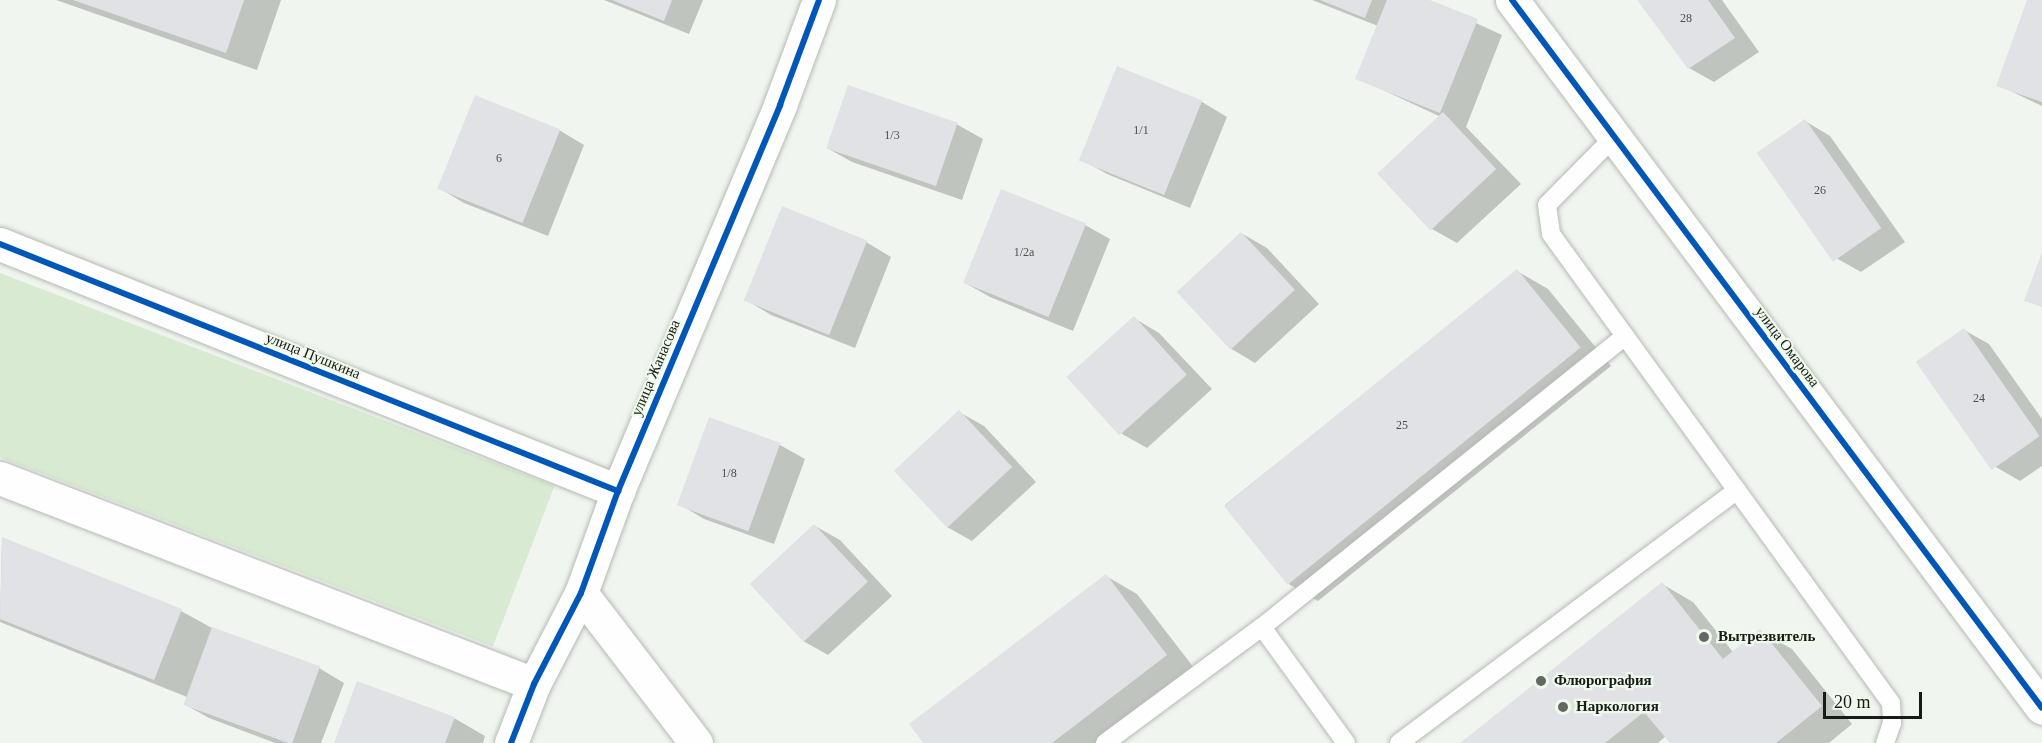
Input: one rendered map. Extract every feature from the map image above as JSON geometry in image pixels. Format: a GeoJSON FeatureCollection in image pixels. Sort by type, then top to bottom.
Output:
{"type":"FeatureCollection","features":[{"type":"Feature","properties":{"kind":"street","name":"улица Жанасова"},"geometry":{"type":"LineString","coordinates":[[511,743],[534,684],[581,593],[618,491],[780,105],[819,0]]}},
{"type":"Feature","properties":{"kind":"street","name":"улица Омарова"},"geometry":{"type":"LineString","coordinates":[[1512,0],[2042,708]]}},
{"type":"Feature","properties":{"kind":"street","name":"улица Пушкина"},"geometry":{"type":"LineString","coordinates":[[0,244],[618,491]]}},
{"type":"Feature","properties":{"kind":"street"},"geometry":{"type":"LineString","coordinates":[[0,478],[534,684]]}},
{"type":"Feature","properties":{"kind":"street"},"geometry":{"type":"LineString","coordinates":[[581,593],[696,743]]}},
{"type":"Feature","properties":{"kind":"lane"},"geometry":{"type":"LineString","coordinates":[[1614,137],[1548,205],[1551,234],[1891,703],[1892,723],[1886,743]]}},
{"type":"Feature","properties":{"kind":"lane"},"geometry":{"type":"LineString","coordinates":[[1105,743],[1262,627],[1625,336]]}},
{"type":"Feature","properties":{"kind":"lane"},"geometry":{"type":"LineString","coordinates":[[1399,743],[1737,490]]}},
{"type":"Feature","properties":{"kind":"lane"},"geometry":{"type":"LineString","coordinates":[[1262,627],[1346,743]]}},
{"type":"Feature","properties":{"kind":"green space"},"geometry":{"type":"Polygon","coordinates":[[[0,273],[555,486],[493,646],[0,457],[0,273]]]}},
{"type":"Feature","properties":{"kind":"building"},"geometry":{"type":"Polygon","coordinates":[[[73,0],[244,0],[226,53],[73,0]]]}},
{"type":"Feature","properties":{"kind":"building"},"geometry":{"type":"Polygon","coordinates":[[[612,0],[672,0],[664,21],[612,0]]]}},
{"type":"Feature","properties":{"kind":"building"},"geometry":{"type":"Polygon","coordinates":[[[1320,0],[1372,0],[1365,18],[1320,0]]]}},
{"type":"Feature","properties":{"kind":"building"},"geometry":{"type":"Polygon","coordinates":[[[1387,0],[1430,0],[1478,19],[1440,113],[1355,79],[1387,0]]]}},
{"type":"Feature","properties":{"kind":"building"},"geometry":{"type":"Polygon","coordinates":[[[1637,0],[1708,0],[1735,38],[1688,69],[1637,0]]]}},
{"type":"Feature","properties":{"kind":"building"},"geometry":{"type":"Polygon","coordinates":[[[2027,0],[2042,0],[2042,102],[1996,86],[2027,0]]]}},
{"type":"Feature","properties":{"kind":"building"},"geometry":{"type":"Polygon","coordinates":[[[1117,66],[1202,100],[1164,195],[1079,161],[1117,66]]]}},
{"type":"Feature","properties":{"kind":"building"},"geometry":{"type":"Polygon","coordinates":[[[848,85],[958,123],[936,186],[826,148],[848,85]]]}},
{"type":"Feature","properties":{"kind":"building"},"geometry":{"type":"Polygon","coordinates":[[[475,95],[560,129],[522,223],[437,189],[475,95]]]}},
{"type":"Feature","properties":{"kind":"building"},"geometry":{"type":"Polygon","coordinates":[[[1443,112],[1496,169],[1430,230],[1377,173],[1443,112]]]}},
{"type":"Feature","properties":{"kind":"building"},"geometry":{"type":"Polygon","coordinates":[[[1805,119],[1881,228],[1833,262],[1757,153],[1805,119]]]}},
{"type":"Feature","properties":{"kind":"building"},"geometry":{"type":"Polygon","coordinates":[[[1001,189],[1086,223],[1048,317],[963,283],[1001,189]]]}},
{"type":"Feature","properties":{"kind":"building"},"geometry":{"type":"Polygon","coordinates":[[[782,206],[867,240],[829,335],[744,301],[782,206]]]}},
{"type":"Feature","properties":{"kind":"building"},"geometry":{"type":"Polygon","coordinates":[[[1241,232],[1295,290],[1231,350],[1177,292],[1241,232]]]}},
{"type":"Feature","properties":{"kind":"building"},"geometry":{"type":"Polygon","coordinates":[[[2042,252],[2042,307],[2024,301],[2042,252]]]}},
{"type":"Feature","properties":{"kind":"building"},"geometry":{"type":"Polygon","coordinates":[[[1517,269],[1581,347],[1288,585],[1224,506],[1517,269]]]}},
{"type":"Feature","properties":{"kind":"building"},"geometry":{"type":"Polygon","coordinates":[[[1134,316],[1187,375],[1119,436],[1066,377],[1134,316]]]}},
{"type":"Feature","properties":{"kind":"building"},"geometry":{"type":"Polygon","coordinates":[[[1964,328],[2040,436],[1991,470],[1916,362],[1964,328]]]}},
{"type":"Feature","properties":{"kind":"building"},"geometry":{"type":"Polygon","coordinates":[[[959,410],[1012,467],[947,528],[894,471],[959,410]]]}},
{"type":"Feature","properties":{"kind":"building"},"geometry":{"type":"Polygon","coordinates":[[[709,417],[780,443],[748,531],[677,505],[709,417]]]}},
{"type":"Feature","properties":{"kind":"building"},"geometry":{"type":"Polygon","coordinates":[[[814,524],[868,582],[804,642],[750,584],[814,524]]]}},
{"type":"Feature","properties":{"kind":"building"},"geometry":{"type":"Polygon","coordinates":[[[2,537],[182,609],[154,680],[0,619],[2,537]]]}},
{"type":"Feature","properties":{"kind":"building"},"geometry":{"type":"Polygon","coordinates":[[[1106,574],[1167,655],[1052,743],[923,743],[909,724],[1106,574]]]}},
{"type":"Feature","properties":{"kind":"building"},"geometry":{"type":"Polygon","coordinates":[[[1662,582],[1723,659],[1760,629],[1822,706],[1776,743],[1670,743],[1644,712],[1605,743],[1460,743],[1662,582]]]}},
{"type":"Feature","properties":{"kind":"building"},"geometry":{"type":"Polygon","coordinates":[[[212,627],[320,666],[292,743],[184,705],[212,627]]]}},
{"type":"Feature","properties":{"kind":"building"},"geometry":{"type":"Polygon","coordinates":[[[357,681],[455,717],[445,743],[334,743],[357,681]]]}},
{"type":"Feature","properties":{"kind":"cycle path"},"geometry":{"type":"LineString","coordinates":[[511,743],[534,684],[581,593],[618,491],[780,105],[819,0]]}},
{"type":"Feature","properties":{"kind":"cycle path"},"geometry":{"type":"LineString","coordinates":[[1512,0],[2042,708]]}},
{"type":"Feature","properties":{"kind":"cycle path"},"geometry":{"type":"LineString","coordinates":[[0,244],[618,491]]}},
{"type":"Feature","properties":{"kind":"place","name":"Вытрезвитель"},"geometry":{"type":"Point","coordinates":[1704,637]}},
{"type":"Feature","properties":{"kind":"place","name":"Флюрография"},"geometry":{"type":"Point","coordinates":[1541,681]}},
{"type":"Feature","properties":{"kind":"place","name":"Наркология"},"geometry":{"type":"Point","coordinates":[1563,707]}}]}
